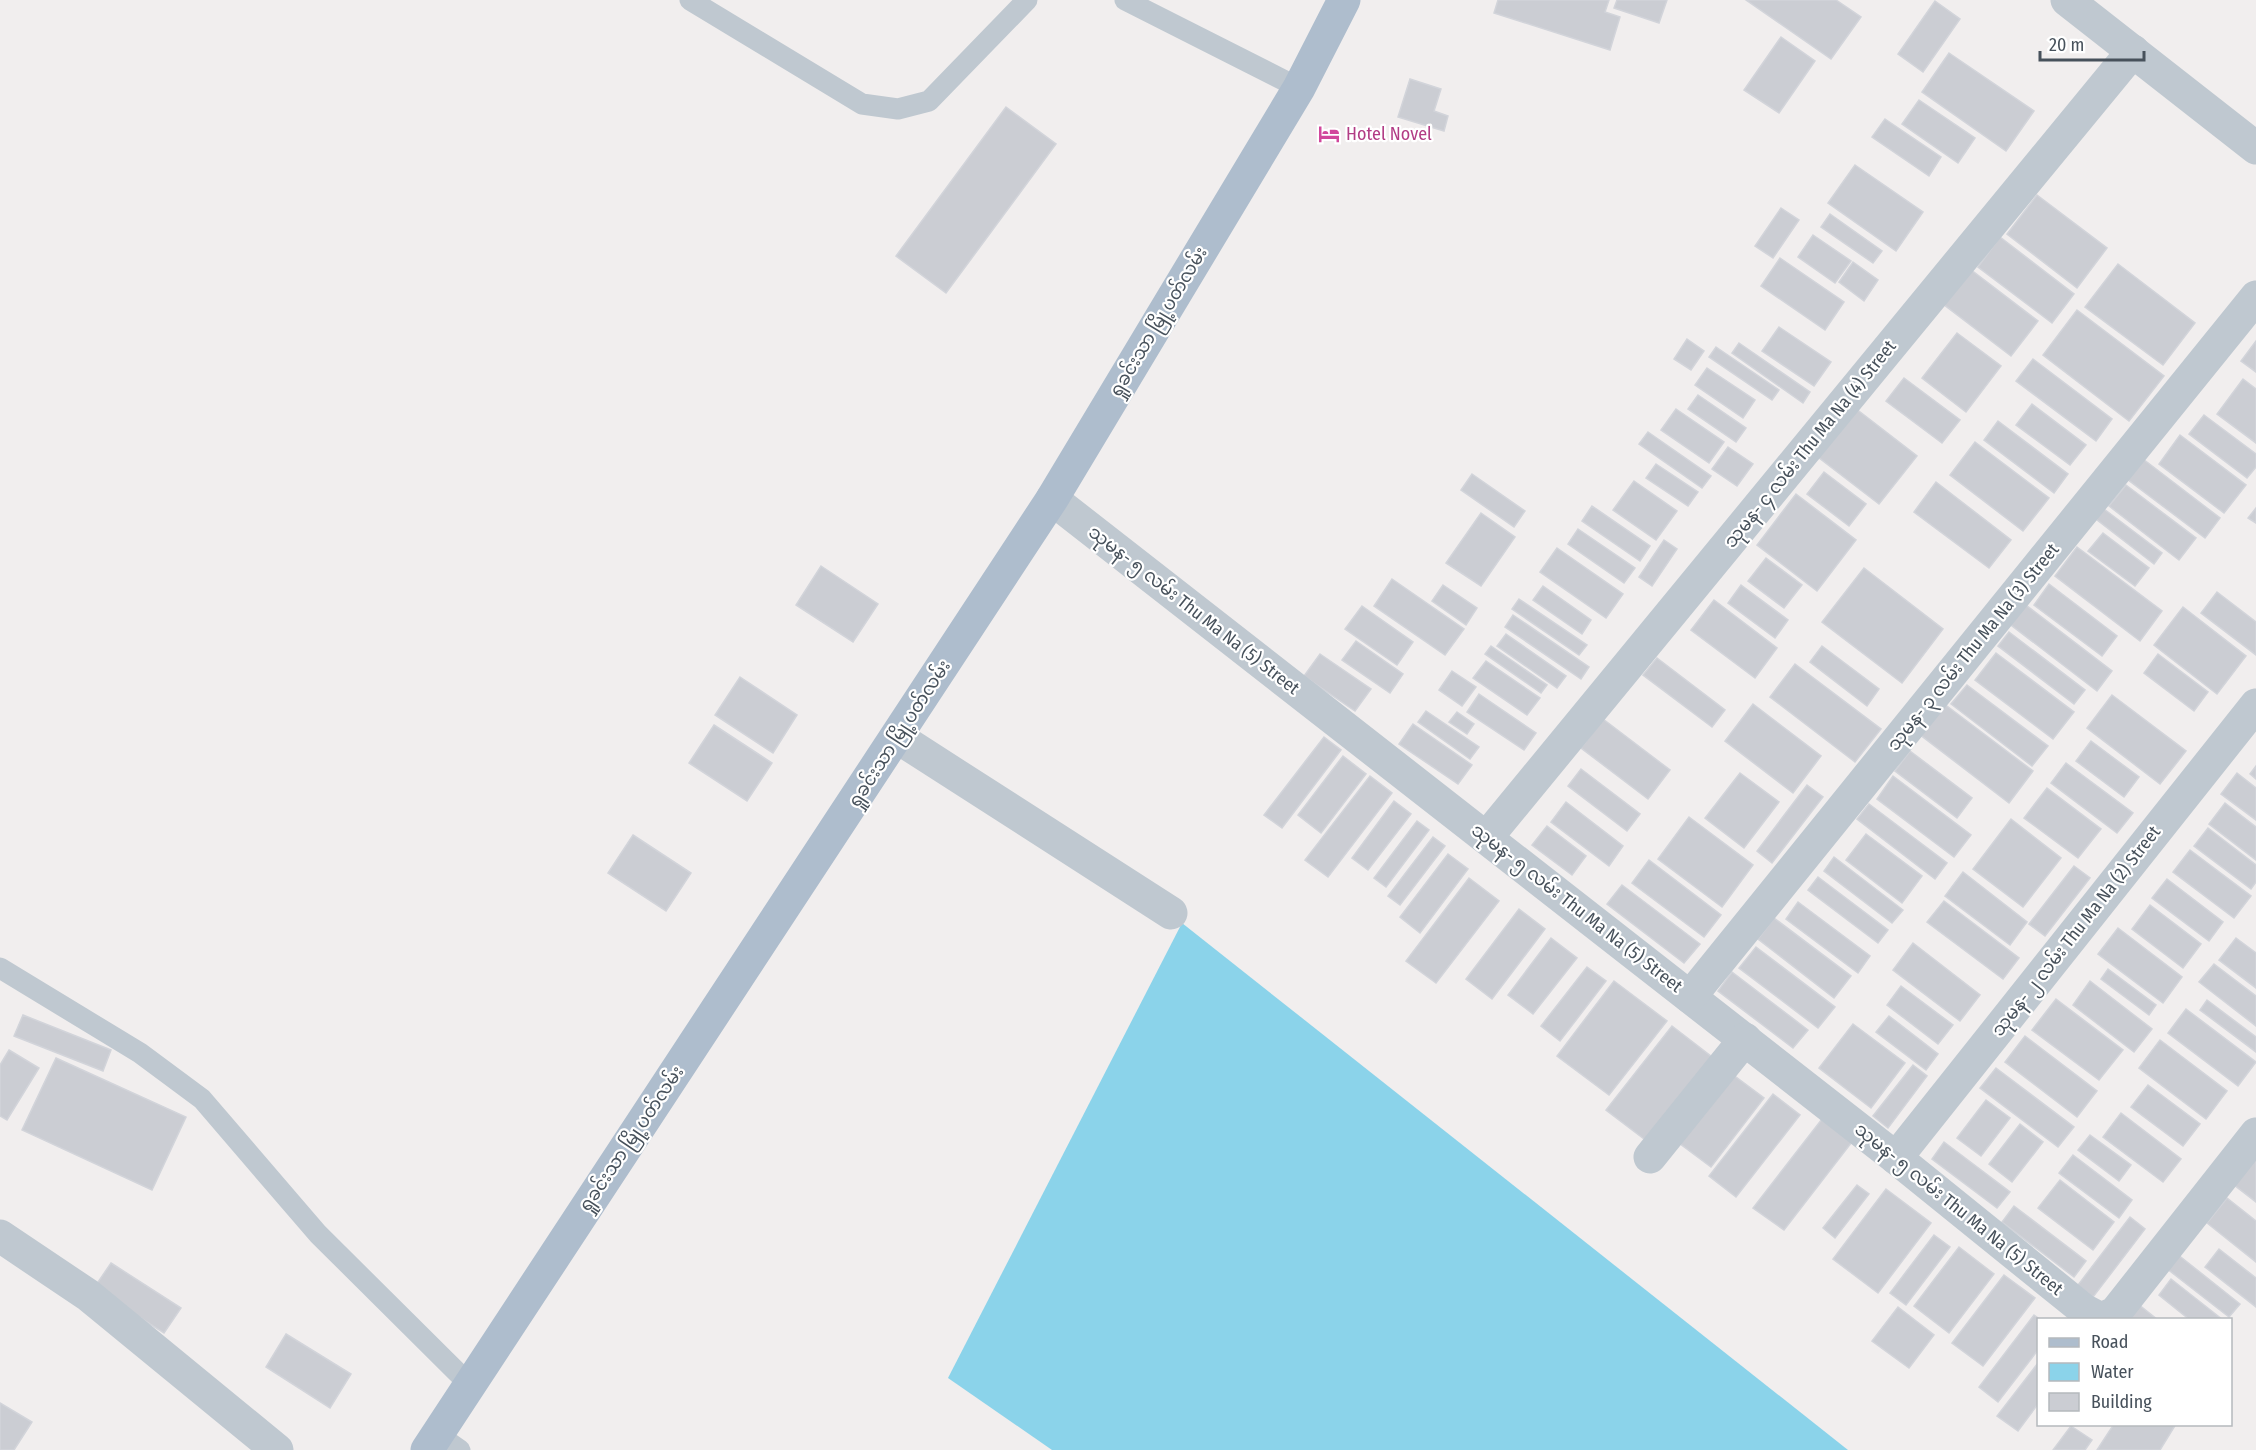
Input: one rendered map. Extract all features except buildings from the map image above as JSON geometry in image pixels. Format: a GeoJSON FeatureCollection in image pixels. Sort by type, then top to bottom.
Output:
{"type":"FeatureCollection","features":[{"type":"Feature","properties":{"kind":"main road","name":"ရှုခင်းသာ မြို့ပတ်လမ်း"},"geometry":{"type":"LineString","coordinates":[[441,1445],[471,1386],[535,1284],[1052,499],[1299,88],[1344,0]]}},
{"type":"Feature","properties":{"kind":"street"},"geometry":{"type":"LineString","coordinates":[[2067,0],[2256,148]]}},
{"type":"Feature","properties":{"kind":"street","name":"သုမန- ၄ လမ်း Thu Ma Na (4) Street"},"geometry":{"type":"LineString","coordinates":[[1487,837],[2133,51]]}},
{"type":"Feature","properties":{"kind":"street","name":"သုမန- ၃ လမ်း Thu Ma Na (3) Street"},"geometry":{"type":"LineString","coordinates":[[1690,997],[2256,297]]}},
{"type":"Feature","properties":{"kind":"street","name":"သုမန- ၅ လမ်း Thu Ma Na (5) Street"},"geometry":{"type":"LineString","coordinates":[[1052,499],[1745,1039],[2084,1310],[2099,1318]]}},
{"type":"Feature","properties":{"kind":"street","name":"သုမန- ၂ လမ်း Thu Ma Na (2) Street"},"geometry":{"type":"LineString","coordinates":[[1896,1158],[2256,705]]}},
{"type":"Feature","properties":{"kind":"street"},"geometry":{"type":"LineString","coordinates":[[897,737],[1171,913]]}},
{"type":"Feature","properties":{"kind":"street"},"geometry":{"type":"LineString","coordinates":[[1650,1157],[1745,1039]]}},
{"type":"Feature","properties":{"kind":"street"},"geometry":{"type":"LineString","coordinates":[[2103,1318],[2115,1313],[2256,1134]]}},
{"type":"Feature","properties":{"kind":"street"},"geometry":{"type":"LineString","coordinates":[[0,1236],[88,1295],[277,1450]]}},
{"type":"Feature","properties":{"kind":"lane"},"geometry":{"type":"LineString","coordinates":[[690,0],[862,104],[898,109],[929,100],[1027,0]]}},
{"type":"Feature","properties":{"kind":"lane"},"geometry":{"type":"LineString","coordinates":[[1125,0],[1299,88]]}},
{"type":"Feature","properties":{"kind":"lane"},"geometry":{"type":"LineString","coordinates":[[0,968],[140,1053],[202,1099],[318,1234],[471,1386]]}},
{"type":"Feature","properties":{"kind":"water"},"geometry":{"type":"Polygon","coordinates":[[[1182,923],[1848,1450],[1052,1450],[948,1378],[1182,923]]]}},
{"type":"Feature","properties":{"kind":"place","name":"Hotel Novel"},"geometry":{"type":"Point","coordinates":[1329,134]}}]}
